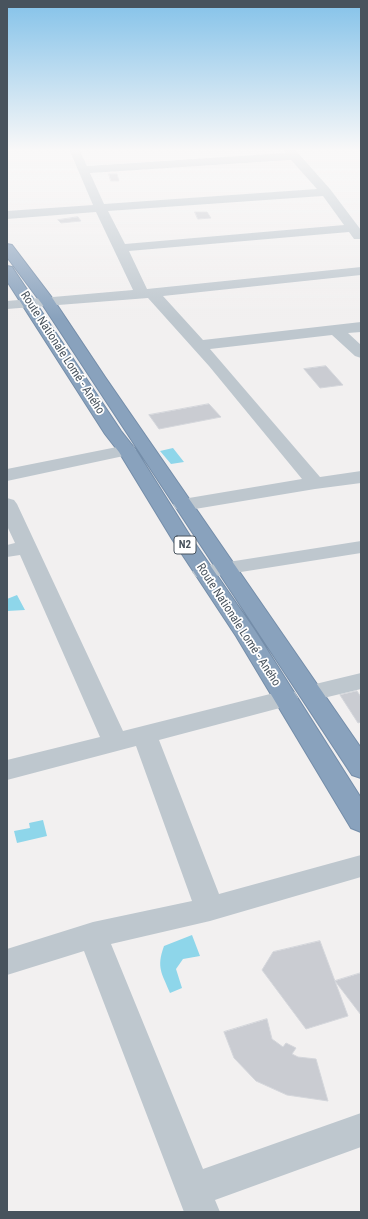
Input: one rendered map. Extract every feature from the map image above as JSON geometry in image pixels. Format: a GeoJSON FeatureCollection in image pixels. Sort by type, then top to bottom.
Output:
{"type":"FeatureCollection","features":[{"type":"Feature","properties":{"kind":"highway","name":"Route Nationale Lomé - Aného"},"geometry":{"type":"LineString","coordinates":[[7,248],[114,434],[127,450],[286,698],[361,821]]}},
{"type":"Feature","properties":{"kind":"highway","name":"Route Nationale Lomé - Aného"},"geometry":{"type":"LineString","coordinates":[[7,270],[39,303],[183,505],[265,624],[361,768]]}},
{"type":"Feature","properties":{"kind":"street"},"geometry":{"type":"LineString","coordinates":[[7,215],[130,206]]}},
{"type":"Feature","properties":{"kind":"street"},"geometry":{"type":"LineString","coordinates":[[336,206],[361,238]]}},
{"type":"Feature","properties":{"kind":"street"},"geometry":{"type":"LineString","coordinates":[[100,208],[147,294],[200,346],[315,483]]}},
{"type":"Feature","properties":{"kind":"street"},"geometry":{"type":"LineString","coordinates":[[121,248],[352,228]]}},
{"type":"Feature","properties":{"kind":"street"},"geometry":{"type":"LineString","coordinates":[[7,305],[147,294],[361,271]]}},
{"type":"Feature","properties":{"kind":"street"},"geometry":{"type":"LineString","coordinates":[[200,346],[361,328]]}},
{"type":"Feature","properties":{"kind":"street"},"geometry":{"type":"LineString","coordinates":[[337,331],[361,353]]}},
{"type":"Feature","properties":{"kind":"street"},"geometry":{"type":"LineString","coordinates":[[7,475],[127,450]]}},
{"type":"Feature","properties":{"kind":"street"},"geometry":{"type":"LineString","coordinates":[[183,505],[315,483],[361,477]]}},
{"type":"Feature","properties":{"kind":"street"},"geometry":{"type":"LineString","coordinates":[[7,504],[17,549],[115,742]]}},
{"type":"Feature","properties":{"kind":"street"},"geometry":{"type":"LineString","coordinates":[[204,572],[361,547]]}},
{"type":"Feature","properties":{"kind":"street"},"geometry":{"type":"LineString","coordinates":[[311,693],[361,681]]}},
{"type":"Feature","properties":{"kind":"street"},"geometry":{"type":"LineString","coordinates":[[7,770],[286,698]]}},
{"type":"Feature","properties":{"kind":"street"},"geometry":{"type":"LineString","coordinates":[[145,735],[210,909]]}},
{"type":"Feature","properties":{"kind":"street"},"geometry":{"type":"LineString","coordinates":[[7,962],[94,935],[210,909],[361,866]]}},
{"type":"Feature","properties":{"kind":"street"},"geometry":{"type":"LineString","coordinates":[[94,935],[198,1201],[361,1130]]}},
{"type":"Feature","properties":{"kind":"water"},"geometry":{"type":"Polygon","coordinates":[[[173,448],[184,462],[171,464],[160,451],[173,448]]]}},
{"type":"Feature","properties":{"kind":"water"},"geometry":{"type":"Polygon","coordinates":[[[17,595],[25,610],[7,611],[7,599],[17,595]]]}},
{"type":"Feature","properties":{"kind":"water"},"geometry":{"type":"Polygon","coordinates":[[[43,820],[47,836],[17,843],[14,831],[30,828],[29,823],[43,820]]]}},
{"type":"Feature","properties":{"kind":"water"},"geometry":{"type":"Polygon","coordinates":[[[192,935],[200,956],[183,959],[176,969],[182,988],[170,993],[162,975],[160,965],[164,946],[192,935]]]}},
{"type":"Feature","properties":{"kind":"building"},"geometry":{"type":"Polygon","coordinates":[[[195,212],[207,212],[211,218],[198,219],[195,212]]]}},
{"type":"Feature","properties":{"kind":"building"},"geometry":{"type":"Polygon","coordinates":[[[78,217],[81,221],[61,223],[58,220],[78,217]]]}},
{"type":"Feature","properties":{"kind":"building"},"geometry":{"type":"Polygon","coordinates":[[[326,366],[343,385],[320,388],[304,369],[326,366]]]}},
{"type":"Feature","properties":{"kind":"building"},"geometry":{"type":"Polygon","coordinates":[[[209,404],[221,417],[159,429],[149,415],[209,404]]]}},
{"type":"Feature","properties":{"kind":"building"},"geometry":{"type":"Polygon","coordinates":[[[357,691],[361,697],[361,722],[358,723],[340,695],[357,691]]]}},
{"type":"Feature","properties":{"kind":"building"},"geometry":{"type":"Polygon","coordinates":[[[320,941],[348,1016],[306,1029],[262,970],[273,952],[320,941]]]}},
{"type":"Feature","properties":{"kind":"building"},"geometry":{"type":"Polygon","coordinates":[[[361,973],[361,1015],[335,981],[361,973]]]}},
{"type":"Feature","properties":{"kind":"building"},"geometry":{"type":"Polygon","coordinates":[[[267,1019],[272,1039],[283,1047],[286,1043],[296,1048],[292,1054],[298,1057],[316,1059],[328,1101],[287,1095],[256,1081],[234,1058],[224,1032],[267,1019]]]}}]}
